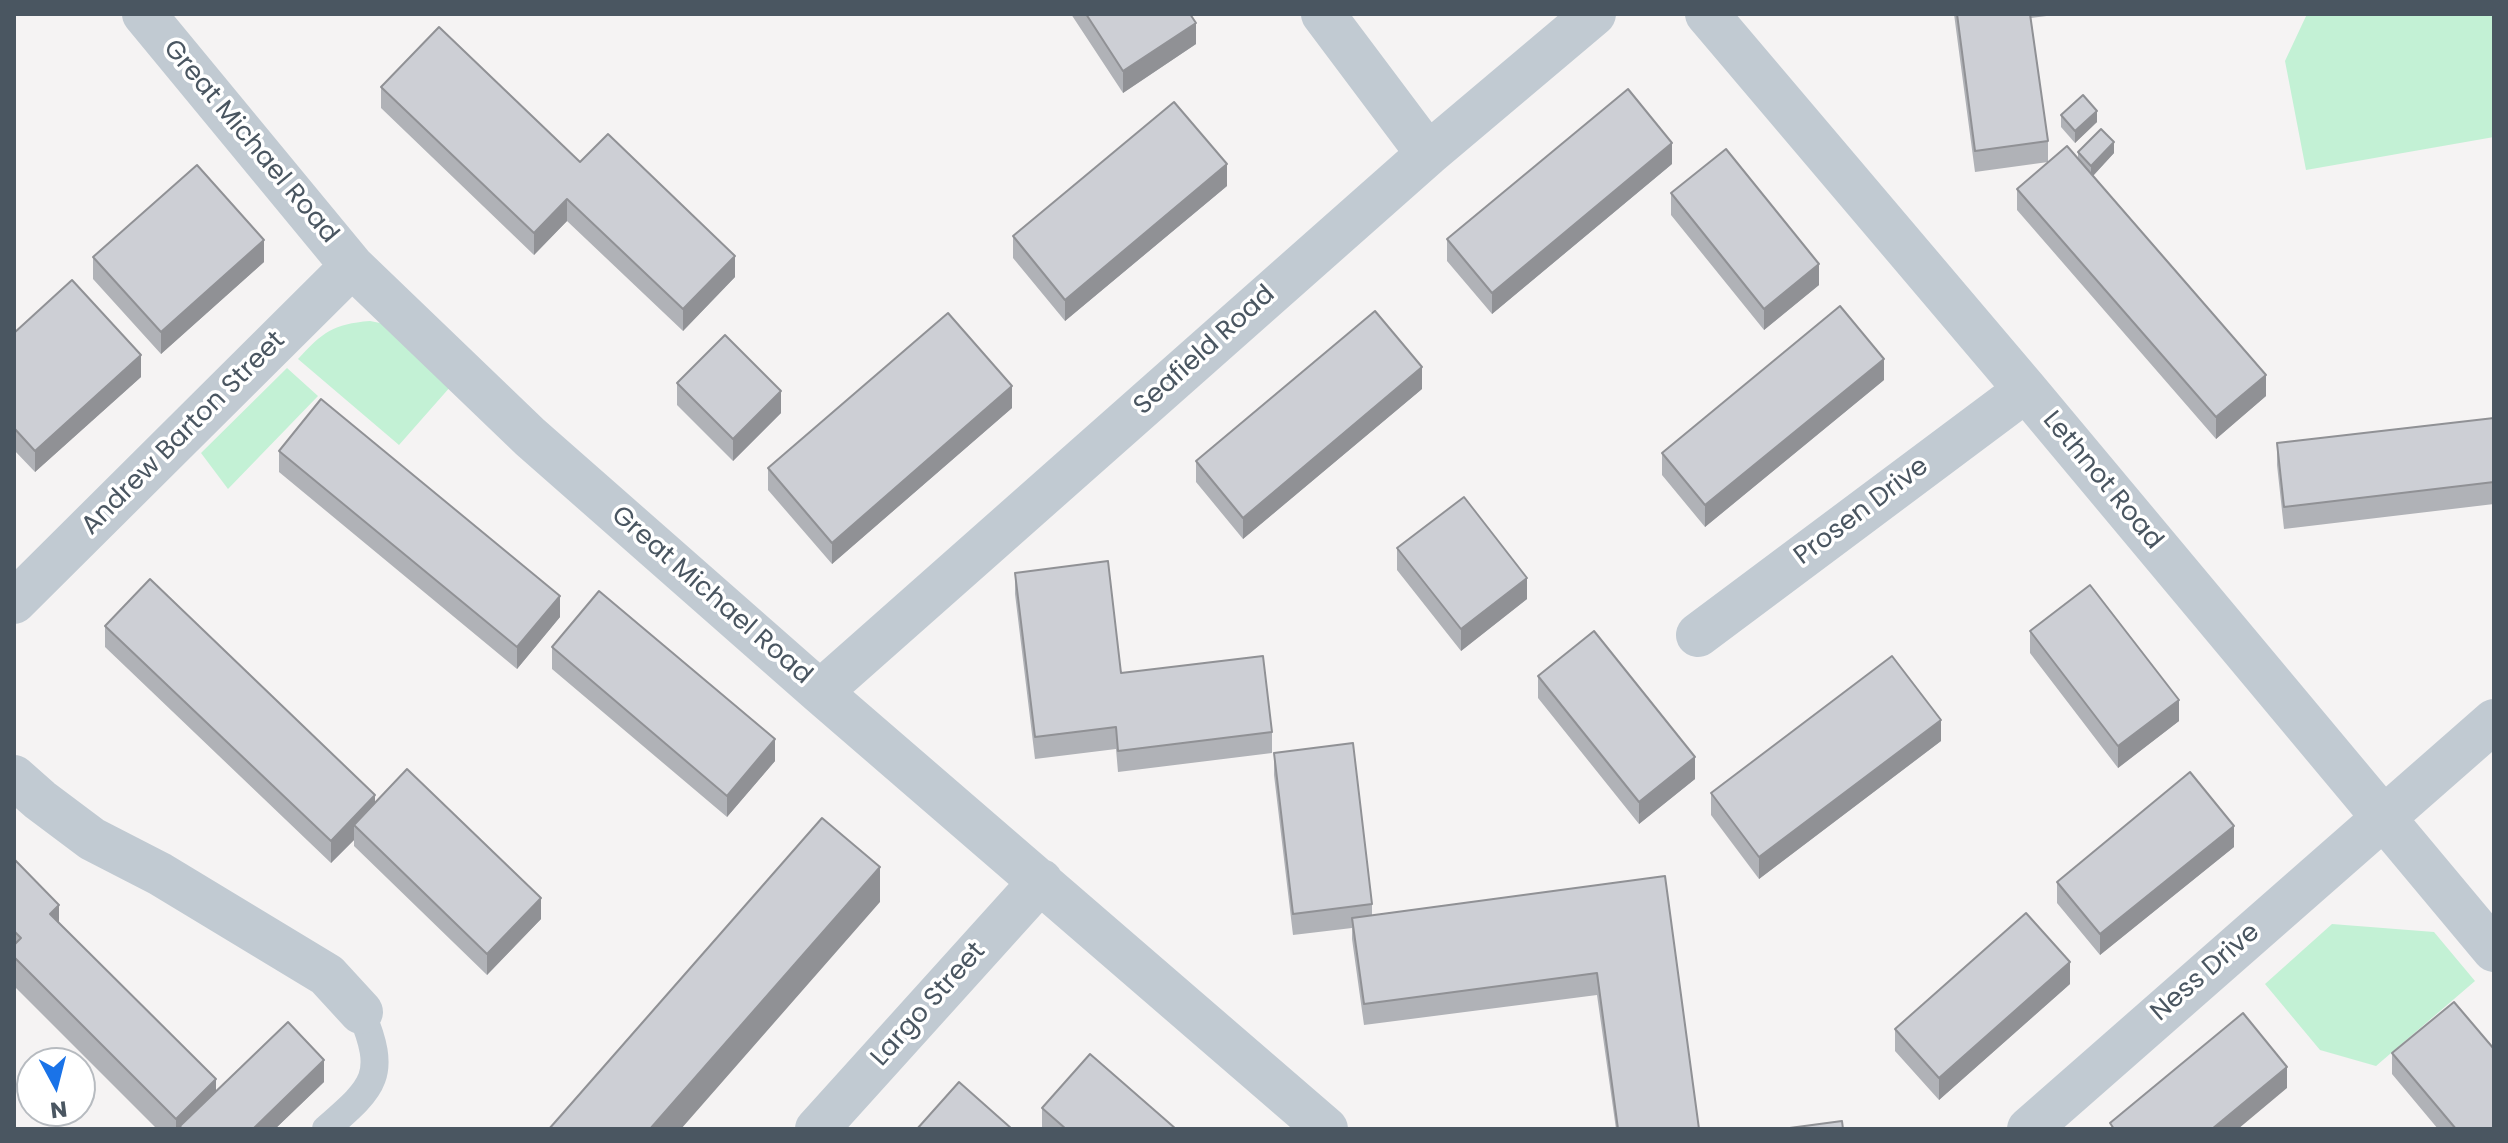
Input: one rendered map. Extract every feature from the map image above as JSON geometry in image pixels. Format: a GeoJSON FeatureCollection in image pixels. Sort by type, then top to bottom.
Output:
{"type":"FeatureCollection","features":[{"type":"Feature","properties":{"kind":"street","name":"Great Michael Road"},"geometry":{"type":"LineString","coordinates":[[144,14],[352,266],[530,437],[1326,1129]]}},
{"type":"Feature","properties":{"kind":"street"},"geometry":{"type":"LineString","coordinates":[[1323,14],[1428,154]]}},
{"type":"Feature","properties":{"kind":"street","name":"Seafield Road"},"geometry":{"type":"LineString","coordinates":[[820,692],[1428,154],[1594,14]]}},
{"type":"Feature","properties":{"kind":"street","name":"Lethnot Road"},"geometry":{"type":"LineString","coordinates":[[1707,14],[2494,950]]}},
{"type":"Feature","properties":{"kind":"street","name":"Andrew Barton Street"},"geometry":{"type":"LineString","coordinates":[[14,602],[352,266]]}},
{"type":"Feature","properties":{"kind":"street","name":"Prosen Drive"},"geometry":{"type":"LineString","coordinates":[[1698,635],[2026,390]]}},
{"type":"Feature","properties":{"kind":"street","name":"Ness Drive"},"geometry":{"type":"LineString","coordinates":[[2029,1129],[2494,721]]}},
{"type":"Feature","properties":{"kind":"street"},"geometry":{"type":"LineString","coordinates":[[14,777],[92,839],[160,874],[327,975],[361,1012]]}},
{"type":"Feature","properties":{"kind":"street","name":"Largo Street"},"geometry":{"type":"LineString","coordinates":[[817,1129],[1041,881]]}},
{"type":"Feature","properties":{"kind":"lane"},"geometry":{"type":"LineString","coordinates":[[326,1129],[363,1097],[375,1069],[372,1039],[361,1012]]}},
{"type":"Feature","properties":{"kind":"green space"},"geometry":{"type":"Polygon","coordinates":[[[2307,14],[2494,14],[2494,137],[2306,170],[2285,61],[2307,14]]]}},
{"type":"Feature","properties":{"kind":"green space"},"geometry":{"type":"Polygon","coordinates":[[[370,321],[385,324],[451,386],[399,445],[298,359],[330,331],[347,324],[370,321]]]}},
{"type":"Feature","properties":{"kind":"green space"},"geometry":{"type":"Polygon","coordinates":[[[287,368],[318,396],[228,489],[201,453],[287,368]]]}},
{"type":"Feature","properties":{"kind":"green space"},"geometry":{"type":"Polygon","coordinates":[[[2332,924],[2434,932],[2475,981],[2376,1066],[2320,1050],[2265,984],[2332,924]]]}},
{"type":"Feature","properties":{"kind":"building"},"geometry":{"type":"Polygon","coordinates":[[[1086,14],[1190,14],[1196,23],[1123,71],[1086,14]]]}},
{"type":"Feature","properties":{"kind":"building"},"geometry":{"type":"Polygon","coordinates":[[[1957,14],[2030,14],[2048,141],[1975,151],[1957,14]]]}},
{"type":"Feature","properties":{"kind":"building"},"geometry":{"type":"Polygon","coordinates":[[[439,27],[580,162],[608,134],[735,256],[683,309],[567,199],[534,233],[381,87],[439,27]]]}},
{"type":"Feature","properties":{"kind":"building"},"geometry":{"type":"Polygon","coordinates":[[[1628,89],[1672,143],[1492,293],[1447,239],[1628,89]]]}},
{"type":"Feature","properties":{"kind":"building"},"geometry":{"type":"Polygon","coordinates":[[[2083,95],[2097,111],[2075,131],[2061,115],[2083,95]]]}},
{"type":"Feature","properties":{"kind":"building"},"geometry":{"type":"Polygon","coordinates":[[[1174,102],[1227,164],[1065,300],[1013,236],[1174,102]]]}},
{"type":"Feature","properties":{"kind":"building"},"geometry":{"type":"Polygon","coordinates":[[[2101,129],[2114,142],[2091,166],[2078,152],[2101,129]]]}},
{"type":"Feature","properties":{"kind":"building"},"geometry":{"type":"Polygon","coordinates":[[[2067,146],[2266,375],[2216,417],[2017,189],[2067,146]]]}},
{"type":"Feature","properties":{"kind":"building"},"geometry":{"type":"Polygon","coordinates":[[[1726,149],[1819,264],[1764,309],[1671,193],[1726,149]]]}},
{"type":"Feature","properties":{"kind":"building"},"geometry":{"type":"Polygon","coordinates":[[[197,165],[264,240],[161,332],[93,257],[197,165]]]}},
{"type":"Feature","properties":{"kind":"building"},"geometry":{"type":"Polygon","coordinates":[[[72,280],[141,355],[35,451],[14,428],[14,333],[72,280]]]}},
{"type":"Feature","properties":{"kind":"building"},"geometry":{"type":"Polygon","coordinates":[[[1840,306],[1884,359],[1705,505],[1662,453],[1840,306]]]}},
{"type":"Feature","properties":{"kind":"building"},"geometry":{"type":"Polygon","coordinates":[[[1375,311],[1422,367],[1243,518],[1196,461],[1375,311]]]}},
{"type":"Feature","properties":{"kind":"building"},"geometry":{"type":"Polygon","coordinates":[[[948,313],[1012,386],[832,543],[768,468],[948,313]]]}},
{"type":"Feature","properties":{"kind":"building"},"geometry":{"type":"Polygon","coordinates":[[[725,335],[781,391],[733,439],[677,383],[725,335]]]}},
{"type":"Feature","properties":{"kind":"building"},"geometry":{"type":"Polygon","coordinates":[[[321,399],[560,596],[517,647],[279,451],[321,399]]]}},
{"type":"Feature","properties":{"kind":"building"},"geometry":{"type":"Polygon","coordinates":[[[2494,418],[2494,482],[2284,507],[2277,443],[2494,418]]]}},
{"type":"Feature","properties":{"kind":"building"},"geometry":{"type":"Polygon","coordinates":[[[1464,497],[1527,578],[1461,629],[1397,548],[1464,497]]]}},
{"type":"Feature","properties":{"kind":"building"},"geometry":{"type":"Polygon","coordinates":[[[1108,561],[1121,673],[1263,656],[1272,732],[1118,751],[1116,727],[1035,737],[1015,573],[1108,561]]]}},
{"type":"Feature","properties":{"kind":"building"},"geometry":{"type":"Polygon","coordinates":[[[150,579],[375,795],[331,841],[105,626],[150,579]]]}},
{"type":"Feature","properties":{"kind":"building"},"geometry":{"type":"Polygon","coordinates":[[[2090,585],[2179,700],[2118,746],[2030,631],[2090,585]]]}},
{"type":"Feature","properties":{"kind":"building"},"geometry":{"type":"Polygon","coordinates":[[[599,591],[775,739],[727,796],[552,647],[599,591]]]}},
{"type":"Feature","properties":{"kind":"building"},"geometry":{"type":"Polygon","coordinates":[[[1594,631],[1695,757],[1639,802],[1538,676],[1594,631]]]}},
{"type":"Feature","properties":{"kind":"building"},"geometry":{"type":"Polygon","coordinates":[[[1892,656],[1941,720],[1759,857],[1711,793],[1892,656]]]}},
{"type":"Feature","properties":{"kind":"building"},"geometry":{"type":"Polygon","coordinates":[[[1353,743],[1372,904],[1293,914],[1274,753],[1353,743]]]}},
{"type":"Feature","properties":{"kind":"building"},"geometry":{"type":"Polygon","coordinates":[[[407,769],[541,898],[487,954],[354,825],[407,769]]]}},
{"type":"Feature","properties":{"kind":"building"},"geometry":{"type":"Polygon","coordinates":[[[2190,772],[2234,826],[2100,934],[2057,882],[2190,772]]]}},
{"type":"Feature","properties":{"kind":"building"},"geometry":{"type":"Polygon","coordinates":[[[822,818],[880,867],[650,1129],[549,1129],[822,818]]]}},
{"type":"Feature","properties":{"kind":"building"},"geometry":{"type":"Polygon","coordinates":[[[14,859],[59,905],[50,914],[216,1079],[176,1119],[14,957],[14,945],[21,938],[14,931],[14,859]]]}},
{"type":"Feature","properties":{"kind":"building"},"geometry":{"type":"Polygon","coordinates":[[[1665,876],[1699,1129],[1618,1129],[1597,973],[1364,1004],[1352,918],[1665,876]]]}},
{"type":"Feature","properties":{"kind":"building"},"geometry":{"type":"Polygon","coordinates":[[[2026,913],[2070,962],[1939,1078],[1895,1029],[2026,913]]]}},
{"type":"Feature","properties":{"kind":"building"},"geometry":{"type":"Polygon","coordinates":[[[2454,1002],[2494,1049],[2494,1129],[2456,1129],[2392,1053],[2454,1002]]]}},
{"type":"Feature","properties":{"kind":"building"},"geometry":{"type":"Polygon","coordinates":[[[2243,1013],[2287,1067],[2212,1129],[2114,1129],[2110,1123],[2243,1013]]]}},
{"type":"Feature","properties":{"kind":"building"},"geometry":{"type":"Polygon","coordinates":[[[288,1022],[324,1060],[253,1129],[182,1129],[180,1126],[288,1022]]]}},
{"type":"Feature","properties":{"kind":"building"},"geometry":{"type":"Polygon","coordinates":[[[1090,1054],[1176,1129],[1066,1129],[1042,1108],[1090,1054]]]}},
{"type":"Feature","properties":{"kind":"building"},"geometry":{"type":"Polygon","coordinates":[[[959,1082],[1012,1129],[917,1129],[959,1082]]]}},
{"type":"Feature","properties":{"kind":"building"},"geometry":{"type":"Polygon","coordinates":[[[1842,1121],[1843,1129],[1782,1129],[1842,1121]]]}}]}
